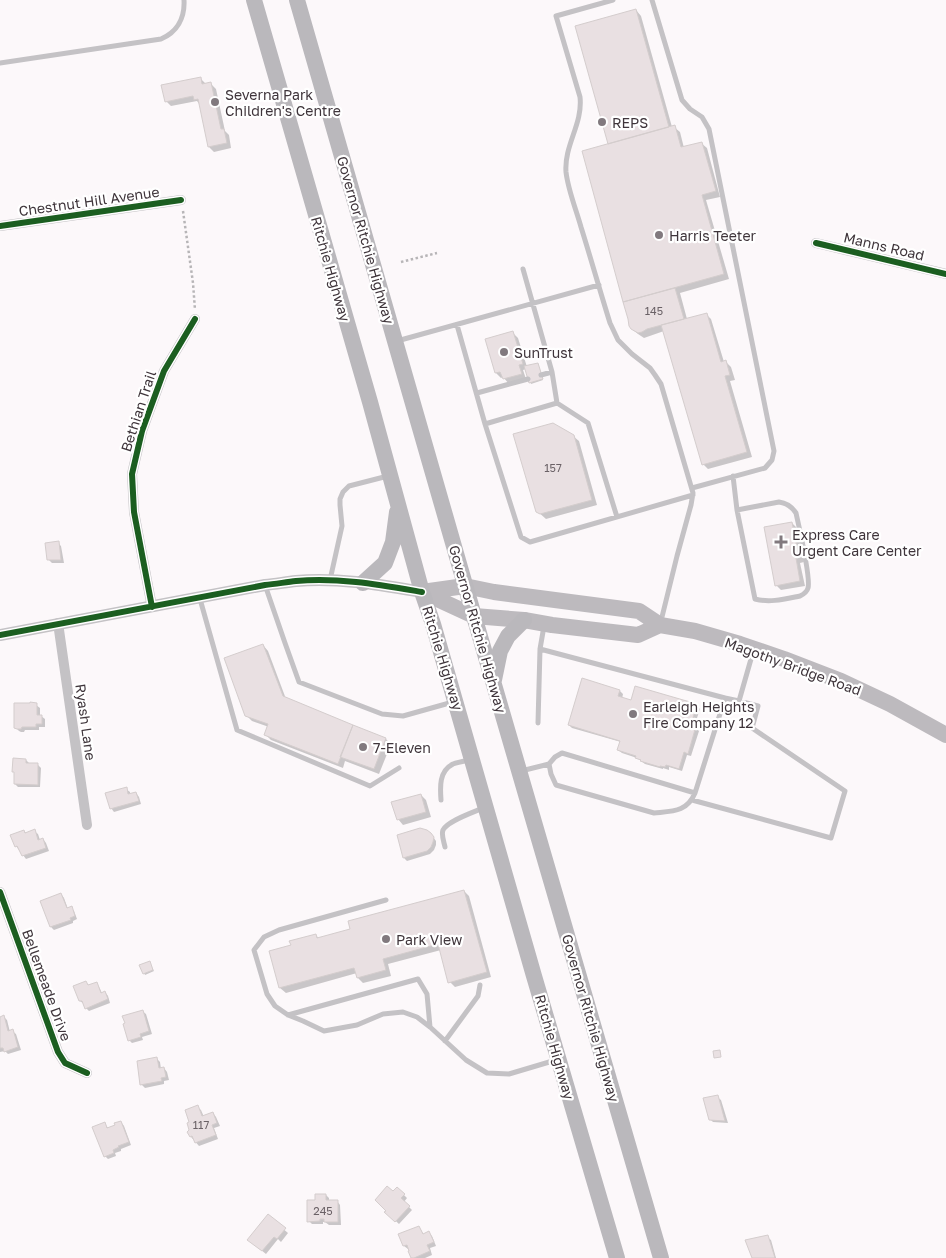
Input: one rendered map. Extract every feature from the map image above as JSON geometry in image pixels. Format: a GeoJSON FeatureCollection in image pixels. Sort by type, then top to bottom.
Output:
{"type":"FeatureCollection","features":[{"type":"Feature","properties":{"kind":"highway","name":"Ritchie Highway"},"geometry":{"type":"LineString","coordinates":[[254,0],[422,592],[434,624],[617,1258]]}},
{"type":"Feature","properties":{"kind":"highway","name":"Governor Ritchie Highway"},"geometry":{"type":"LineString","coordinates":[[296,0],[661,1258]]}},
{"type":"Feature","properties":{"kind":"highway"},"geometry":{"type":"LineString","coordinates":[[363,583],[385,563],[393,542],[398,503]]}},
{"type":"Feature","properties":{"kind":"highway"},"geometry":{"type":"LineString","coordinates":[[493,682],[500,651],[508,636],[524,620]]}},
{"type":"Feature","properties":{"kind":"main road","name":"Magothy Bridge Road"},"geometry":{"type":"LineString","coordinates":[[422,592],[465,586],[494,592],[639,611],[660,625],[695,631],[754,649],[841,681],[946,735]]}},
{"type":"Feature","properties":{"kind":"main road"},"geometry":{"type":"LineString","coordinates":[[422,592],[474,616],[524,620],[638,635],[660,625]]}},
{"type":"Feature","properties":{"kind":"street","name":"Chestnut Hill Avenue"},"geometry":{"type":"LineString","coordinates":[[0,226],[181,200]]}},
{"type":"Feature","properties":{"kind":"street","name":"Manns Road"},"geometry":{"type":"LineString","coordinates":[[816,243],[946,274]]}},
{"type":"Feature","properties":{"kind":"street","name":"Bethian Trail"},"geometry":{"type":"LineString","coordinates":[[152,607],[134,512],[132,474],[142,431],[164,371],[195,319]]}},
{"type":"Feature","properties":{"kind":"street"},"geometry":{"type":"LineString","coordinates":[[0,635],[297,580],[363,583],[422,592]]}},
{"type":"Feature","properties":{"kind":"street","name":"Ryash Lane"},"geometry":{"type":"LineString","coordinates":[[58,623],[86,825]]}},
{"type":"Feature","properties":{"kind":"street","name":"Bellemeade Drive"},"geometry":{"type":"LineString","coordinates":[[0,892],[58,1052],[65,1063],[87,1073]]}},
{"type":"Feature","properties":{"kind":"lane"},"geometry":{"type":"LineString","coordinates":[[0,63],[161,39],[169,36],[176,29],[184,11],[184,0]]}},
{"type":"Feature","properties":{"kind":"lane"},"geometry":{"type":"LineString","coordinates":[[613,0],[556,16],[581,106],[566,160],[566,171],[610,323],[618,340],[650,368],[661,384],[692,488],[691,505],[674,564],[660,625]]}},
{"type":"Feature","properties":{"kind":"lane"},"geometry":{"type":"LineString","coordinates":[[652,0],[682,100],[690,109],[702,117],[709,129],[774,451],[772,460],[765,468],[692,488]]}},
{"type":"Feature","properties":{"kind":"lane"},"geometry":{"type":"LineString","coordinates":[[523,268],[552,372],[557,403]]}},
{"type":"Feature","properties":{"kind":"lane"},"geometry":{"type":"LineString","coordinates":[[395,342],[599,285]]}},
{"type":"Feature","properties":{"kind":"lane"},"geometry":{"type":"LineString","coordinates":[[457,324],[485,424],[521,537],[530,542],[693,495]]}},
{"type":"Feature","properties":{"kind":"lane"},"geometry":{"type":"LineString","coordinates":[[541,375],[552,372]]}},
{"type":"Feature","properties":{"kind":"lane"},"geometry":{"type":"LineString","coordinates":[[476,393],[528,379]]}},
{"type":"Feature","properties":{"kind":"lane"},"geometry":{"type":"LineString","coordinates":[[485,424],[557,403],[588,422],[617,517]]}},
{"type":"Feature","properties":{"kind":"lane"},"geometry":{"type":"LineString","coordinates":[[330,581],[342,526],[340,499],[343,492],[349,486],[390,475]]}},
{"type":"Feature","properties":{"kind":"lane"},"geometry":{"type":"LineString","coordinates":[[732,476],[737,510],[754,599],[763,601],[804,594],[808,588],[808,577],[796,514],[792,507],[779,502],[737,510]]}},
{"type":"Feature","properties":{"kind":"lane"},"geometry":{"type":"LineString","coordinates":[[265,585],[299,682],[382,714],[403,716],[456,701]]}},
{"type":"Feature","properties":{"kind":"lane"},"geometry":{"type":"LineString","coordinates":[[200,598],[237,730],[370,786],[399,768]]}},
{"type":"Feature","properties":{"kind":"lane"},"geometry":{"type":"LineString","coordinates":[[538,723],[540,649],[544,624]]}},
{"type":"Feature","properties":{"kind":"lane"},"geometry":{"type":"LineString","coordinates":[[540,649],[758,706],[752,728],[845,791],[831,838],[692,800]]}},
{"type":"Feature","properties":{"kind":"lane"},"geometry":{"type":"LineString","coordinates":[[739,701],[754,649]]}},
{"type":"Feature","properties":{"kind":"lane"},"geometry":{"type":"LineString","coordinates":[[695,793],[562,753],[555,757],[550,764],[551,774],[556,785],[654,813],[684,808],[692,800],[695,793],[725,698]]}},
{"type":"Feature","properties":{"kind":"lane"},"geometry":{"type":"LineString","coordinates":[[441,800],[440,782],[446,770],[452,764],[472,759]]}},
{"type":"Feature","properties":{"kind":"lane"},"geometry":{"type":"LineString","coordinates":[[519,771],[550,764]]}},
{"type":"Feature","properties":{"kind":"lane"},"geometry":{"type":"LineString","coordinates":[[445,847],[442,833],[447,826],[486,806]]}},
{"type":"Feature","properties":{"kind":"lane"},"geometry":{"type":"LineString","coordinates":[[386,900],[279,930],[264,937],[254,950],[267,994],[275,1006],[288,1015],[324,1031],[357,1025],[383,1014],[403,1012],[417,1017],[466,1060],[487,1073],[509,1074],[558,1059]]}},
{"type":"Feature","properties":{"kind":"lane"},"geometry":{"type":"LineString","coordinates":[[288,1015],[418,979],[427,994],[430,1028]]}},
{"type":"Feature","properties":{"kind":"lane"},"geometry":{"type":"LineString","coordinates":[[445,1041],[478,996],[480,985]]}},
{"type":"Feature","properties":{"kind":"path"},"geometry":{"type":"LineString","coordinates":[[181,200],[193,283],[195,319]]}},
{"type":"Feature","properties":{"kind":"path"},"geometry":{"type":"LineString","coordinates":[[401,262],[436,252]]}},
{"type":"Feature","properties":{"kind":"building"},"geometry":{"type":"Polygon","coordinates":[[[636,9],[669,127],[608,144],[575,26],[636,9]]]}},
{"type":"Feature","properties":{"kind":"building","name":"Severna Park Children's Centre"},"geometry":{"type":"Polygon","coordinates":[[[201,77],[202,84],[211,82],[221,129],[224,129],[227,143],[208,147],[198,99],[194,100],[193,96],[165,102],[161,85],[201,77]]]}},
{"type":"Feature","properties":{"kind":"building","name":"Harris Teeter"},"geometry":{"type":"Polygon","coordinates":[[[675,125],[681,147],[702,142],[716,191],[702,195],[724,274],[623,302],[582,151],[675,125]]]}},
{"type":"Feature","properties":{"kind":"building"},"geometry":{"type":"Polygon","coordinates":[[[675,288],[684,319],[638,333],[631,329],[623,302],[675,288]]]}},
{"type":"Feature","properties":{"kind":"building"},"geometry":{"type":"Polygon","coordinates":[[[707,313],[721,362],[726,360],[730,375],[725,376],[747,452],[702,465],[661,325],[707,313]]]}},
{"type":"Feature","properties":{"kind":"building","name":"SunTrust"},"geometry":{"type":"Polygon","coordinates":[[[513,331],[523,364],[519,365],[522,374],[503,379],[500,372],[495,373],[485,339],[513,331]]]}},
{"type":"Feature","properties":{"kind":"building"},"geometry":{"type":"Polygon","coordinates":[[[538,363],[543,379],[529,383],[524,366],[538,363]]]}},
{"type":"Feature","properties":{"kind":"building"},"geometry":{"type":"Polygon","coordinates":[[[553,423],[574,435],[592,500],[540,514],[536,512],[513,434],[553,423]]]}},
{"type":"Feature","properties":{"kind":"building","name":"Express Care Urgent Care Center"},"geometry":{"type":"Polygon","coordinates":[[[792,522],[799,557],[796,558],[800,581],[775,586],[764,527],[792,522]]]}},
{"type":"Feature","properties":{"kind":"building"},"geometry":{"type":"Polygon","coordinates":[[[59,541],[61,560],[47,560],[45,543],[59,541]]]}},
{"type":"Feature","properties":{"kind":"building"},"geometry":{"type":"Polygon","coordinates":[[[263,644],[283,696],[353,725],[338,764],[264,735],[268,724],[245,716],[224,658],[263,644]]]}},
{"type":"Feature","properties":{"kind":"building","name":"Earleigh Heights Fire Company 12"},"geometry":{"type":"Polygon","coordinates":[[[582,678],[620,690],[618,696],[631,700],[635,686],[697,704],[691,725],[696,726],[688,754],[684,752],[679,769],[666,765],[665,767],[660,767],[640,761],[635,758],[636,756],[617,750],[620,741],[568,725],[582,678]]]}},
{"type":"Feature","properties":{"kind":"building"},"geometry":{"type":"Polygon","coordinates":[[[14,703],[37,703],[37,715],[42,715],[42,724],[36,724],[36,727],[14,728],[14,703]]]}},
{"type":"Feature","properties":{"kind":"building","name":"7-Eleven"},"geometry":{"type":"Polygon","coordinates":[[[353,725],[386,738],[374,769],[340,757],[353,725]]]}},
{"type":"Feature","properties":{"kind":"building"},"geometry":{"type":"Polygon","coordinates":[[[13,758],[26,759],[26,763],[38,763],[38,785],[14,784],[14,772],[12,772],[13,758]]]}},
{"type":"Feature","properties":{"kind":"building"},"geometry":{"type":"Polygon","coordinates":[[[127,787],[128,794],[136,792],[139,801],[110,809],[105,793],[127,787]]]}},
{"type":"Feature","properties":{"kind":"building"},"geometry":{"type":"Polygon","coordinates":[[[421,794],[426,812],[397,820],[391,802],[421,794]]]}},
{"type":"Feature","properties":{"kind":"building"},"geometry":{"type":"Polygon","coordinates":[[[420,828],[427,830],[434,837],[431,847],[427,851],[403,858],[397,835],[420,828]]]}},
{"type":"Feature","properties":{"kind":"building"},"geometry":{"type":"Polygon","coordinates":[[[35,829],[38,840],[43,838],[46,848],[22,856],[17,846],[15,847],[10,835],[24,830],[25,833],[35,829]]]}},
{"type":"Feature","properties":{"kind":"building","name":"Park View"},"geometry":{"type":"Polygon","coordinates":[[[464,890],[487,972],[448,983],[438,944],[383,959],[386,970],[357,978],[354,968],[279,988],[269,951],[291,945],[289,941],[316,934],[317,938],[350,929],[348,921],[464,890]]]}},
{"type":"Feature","properties":{"kind":"building"},"geometry":{"type":"Polygon","coordinates":[[[61,893],[67,908],[72,906],[75,916],[70,918],[71,920],[50,927],[40,901],[61,893]]]}},
{"type":"Feature","properties":{"kind":"building"},"geometry":{"type":"Polygon","coordinates":[[[150,961],[153,970],[143,974],[139,965],[150,961]]]}},
{"type":"Feature","properties":{"kind":"building"},"geometry":{"type":"Polygon","coordinates":[[[86,981],[88,985],[97,982],[101,993],[105,991],[108,999],[85,1009],[82,1001],[79,1001],[73,986],[86,981]]]}},
{"type":"Feature","properties":{"kind":"building"},"geometry":{"type":"Polygon","coordinates":[[[143,1010],[149,1031],[140,1034],[141,1037],[128,1041],[122,1016],[143,1010]]]}},
{"type":"Feature","properties":{"kind":"building"},"geometry":{"type":"Polygon","coordinates":[[[4,1015],[8,1031],[13,1029],[18,1047],[4,1052],[3,1048],[0,1048],[0,1017],[4,1015]]]}},
{"type":"Feature","properties":{"kind":"building"},"geometry":{"type":"Polygon","coordinates":[[[720,1050],[721,1057],[714,1058],[713,1051],[720,1050]]]}},
{"type":"Feature","properties":{"kind":"building"},"geometry":{"type":"Polygon","coordinates":[[[157,1057],[159,1068],[164,1067],[166,1077],[161,1078],[162,1081],[140,1085],[137,1061],[157,1057]]]}},
{"type":"Feature","properties":{"kind":"building"},"geometry":{"type":"Polygon","coordinates":[[[718,1095],[725,1121],[709,1120],[703,1098],[718,1095]]]}},
{"type":"Feature","properties":{"kind":"building"},"geometry":{"type":"Polygon","coordinates":[[[198,1105],[202,1116],[213,1112],[217,1123],[212,1125],[216,1135],[195,1143],[192,1136],[190,1137],[187,1132],[189,1130],[187,1123],[189,1122],[185,1110],[198,1105]]]}},
{"type":"Feature","properties":{"kind":"building"},"geometry":{"type":"Polygon","coordinates":[[[121,1121],[129,1142],[118,1146],[113,1150],[114,1153],[104,1157],[92,1127],[105,1122],[107,1128],[121,1121]]]}},
{"type":"Feature","properties":{"kind":"building"},"geometry":{"type":"Polygon","coordinates":[[[387,1186],[393,1191],[397,1187],[405,1194],[401,1198],[410,1206],[395,1222],[375,1200],[387,1186]]]}},
{"type":"Feature","properties":{"kind":"building"},"geometry":{"type":"Polygon","coordinates":[[[315,1194],[326,1194],[326,1200],[338,1200],[338,1222],[324,1222],[324,1219],[320,1219],[320,1221],[307,1222],[307,1200],[315,1200],[315,1194]]]}},
{"type":"Feature","properties":{"kind":"building"},"geometry":{"type":"Polygon","coordinates":[[[268,1214],[286,1228],[277,1239],[274,1237],[262,1251],[247,1240],[268,1214]]]}},
{"type":"Feature","properties":{"kind":"building"},"geometry":{"type":"Polygon","coordinates":[[[419,1226],[423,1234],[429,1231],[434,1242],[427,1245],[430,1251],[411,1258],[407,1245],[403,1246],[398,1234],[419,1226]]]}},
{"type":"Feature","properties":{"kind":"building"},"geometry":{"type":"Polygon","coordinates":[[[768,1235],[775,1258],[752,1258],[745,1240],[768,1235]]]}},
{"type":"Feature","properties":{"kind":"cycle path"},"geometry":{"type":"LineString","coordinates":[[0,226],[181,200]]}},
{"type":"Feature","properties":{"kind":"cycle path"},"geometry":{"type":"LineString","coordinates":[[816,243],[946,274]]}},
{"type":"Feature","properties":{"kind":"cycle path"},"geometry":{"type":"LineString","coordinates":[[152,607],[134,512],[132,474],[142,431],[164,371],[195,319]]}},
{"type":"Feature","properties":{"kind":"cycle path"},"geometry":{"type":"LineString","coordinates":[[0,635],[265,585],[296,581],[344,581],[422,592]]}},
{"type":"Feature","properties":{"kind":"cycle path"},"geometry":{"type":"LineString","coordinates":[[0,892],[58,1052],[65,1063],[87,1073]]}},
{"type":"Feature","properties":{"kind":"place","name":"Severna Park Children's Centre"},"geometry":{"type":"Point","coordinates":[215,102]}},
{"type":"Feature","properties":{"kind":"place","name":"REPS"},"geometry":{"type":"Point","coordinates":[602,122]}},
{"type":"Feature","properties":{"kind":"place","name":"Harris Teeter"},"geometry":{"type":"Point","coordinates":[659,235]}},
{"type":"Feature","properties":{"kind":"place","name":"SunTrust"},"geometry":{"type":"Point","coordinates":[504,352]}},
{"type":"Feature","properties":{"kind":"place","name":"Express Care Urgent Care Center"},"geometry":{"type":"Point","coordinates":[781,542]}},
{"type":"Feature","properties":{"kind":"place","name":"Earleigh Heights Fire Company 12"},"geometry":{"type":"Point","coordinates":[633,714]}},
{"type":"Feature","properties":{"kind":"place","name":"7-Eleven"},"geometry":{"type":"Point","coordinates":[363,747]}},
{"type":"Feature","properties":{"kind":"place","name":"Park View"},"geometry":{"type":"Point","coordinates":[386,939]}}]}
